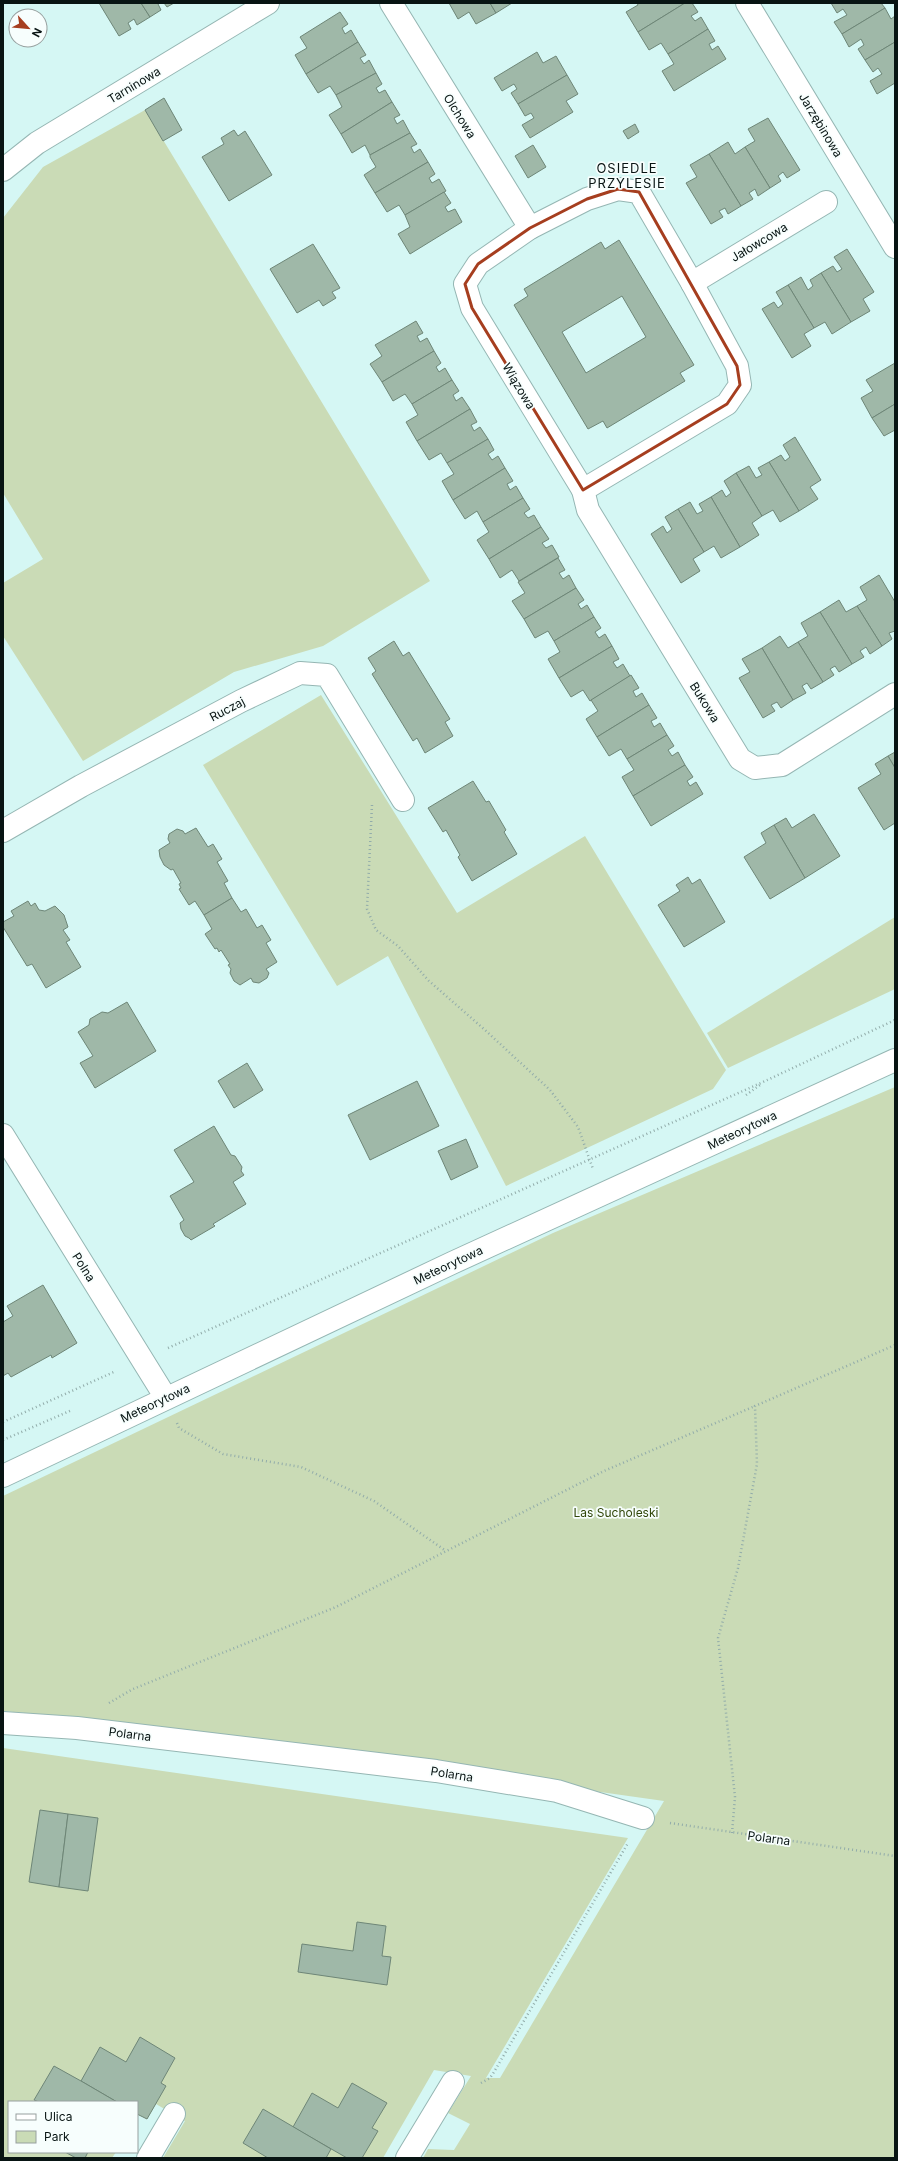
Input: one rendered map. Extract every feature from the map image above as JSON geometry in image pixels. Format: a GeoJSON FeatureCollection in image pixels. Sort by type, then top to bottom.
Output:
{"type":"FeatureCollection","features":[{"type":"Feature","properties":{"kind":"street","name":"Tarninowa"},"geometry":{"type":"LineString","coordinates":[[3,170],[37,143],[268,3]]}},
{"type":"Feature","properties":{"kind":"street","name":"Olchowa"},"geometry":{"type":"LineString","coordinates":[[391,3],[530,228]]}},
{"type":"Feature","properties":{"kind":"street","name":"Jarzębinowa"},"geometry":{"type":"LineString","coordinates":[[747,3],[895,247]]}},
{"type":"Feature","properties":{"kind":"street","name":"Wiązowa"},"geometry":{"type":"LineString","coordinates":[[618,189],[638,192],[692,283],[737,366],[740,385],[727,404],[583,490],[472,308],[465,284],[478,264],[530,228],[587,199],[618,189]]}},
{"type":"Feature","properties":{"kind":"street","name":"Jałowcowa"},"geometry":{"type":"LineString","coordinates":[[692,283],[826,202]]}},
{"type":"Feature","properties":{"kind":"street","name":"Bukowa"},"geometry":{"type":"LineString","coordinates":[[583,490],[588,510],[740,759],[755,768],[782,765],[895,694]]}},
{"type":"Feature","properties":{"kind":"street","name":"Ruczaj"},"geometry":{"type":"LineString","coordinates":[[3,832],[81,786],[241,701],[300,673],[326,675],[403,800]]}},
{"type":"Feature","properties":{"kind":"street","name":"Meteorytowa"},"geometry":{"type":"LineString","coordinates":[[3,1476],[452,1263],[895,1060]]}},
{"type":"Feature","properties":{"kind":"street","name":"Polna"},"geometry":{"type":"LineString","coordinates":[[3,1135],[166,1398]]}},
{"type":"Feature","properties":{"kind":"street","name":"Polarna"},"geometry":{"type":"LineString","coordinates":[[3,1723],[77,1728],[436,1771],[557,1791],[643,1818]]}},
{"type":"Feature","properties":{"kind":"street"},"geometry":{"type":"LineString","coordinates":[[407,2158],[453,2082]]}},
{"type":"Feature","properties":{"kind":"street"},"geometry":{"type":"LineString","coordinates":[[148,2158],[174,2114]]}},
{"type":"Feature","properties":{"kind":"path"},"geometry":{"type":"LineString","coordinates":[[372,801],[367,909],[376,930],[398,946],[429,981],[550,1090],[578,1127],[595,1173]]}},
{"type":"Feature","properties":{"kind":"path"},"geometry":{"type":"LineString","coordinates":[[3,1422],[589,1158],[763,1082],[895,1020]]}},
{"type":"Feature","properties":{"kind":"path"},"geometry":{"type":"LineString","coordinates":[[77,1728],[97,1711],[133,1689],[336,1607],[604,1471],[895,1345]]}},
{"type":"Feature","properties":{"kind":"path"},"geometry":{"type":"LineString","coordinates":[[166,1398],[179,1428],[223,1454],[301,1467],[374,1501],[446,1551]]}},
{"type":"Feature","properties":{"kind":"path"},"geometry":{"type":"LineString","coordinates":[[732,1833],[735,1797],[718,1638],[738,1568],[757,1464],[756,1406]]}},
{"type":"Feature","properties":{"kind":"path"},"geometry":{"type":"LineString","coordinates":[[453,2082],[468,2086],[483,2082],[494,2072],[592,1908],[643,1818]]}},
{"type":"Feature","properties":{"kind":"path","name":"Polarna"},"geometry":{"type":"LineString","coordinates":[[643,1818],[732,1833],[895,1856]]}},
{"type":"Feature","properties":{"kind":"highlighted area"},"geometry":{"type":"Polygon","coordinates":[[[618,189],[639,192],[737,366],[740,385],[727,404],[583,490],[472,308],[465,284],[478,264],[530,228],[587,199],[618,189]]]}},
{"type":"Feature","properties":{"kind":"green space"},"geometry":{"type":"Polygon","coordinates":[[[145,110],[430,581],[323,646],[234,672],[83,761],[3,636],[3,583],[43,559],[3,493],[3,218],[43,167],[145,110]]]}},
{"type":"Feature","properties":{"kind":"green space"},"geometry":{"type":"Polygon","coordinates":[[[321,695],[457,913],[585,836],[726,1070],[713,1089],[506,1186],[388,956],[337,986],[203,765],[321,695]]]}},
{"type":"Feature","properties":{"kind":"green space"},"geometry":{"type":"Polygon","coordinates":[[[895,917],[895,989],[728,1068],[707,1033],[895,917]]]}},
{"type":"Feature","properties":{"kind":"green space","name":"Las Sucholeski"},"geometry":{"type":"Polygon","coordinates":[[[895,1087],[895,2158],[423,2158],[428,2149],[454,2150],[470,2124],[448,2113],[471,2076],[434,2070],[383,2158],[163,2158],[185,2121],[156,2104],[147,2119],[138,2114],[138,2101],[8,2101],[8,2153],[115,2153],[112,2158],[3,2158],[3,1748],[628,1838],[486,2078],[500,2078],[664,1801],[78,1718],[3,1711],[3,1496],[553,1233],[895,1087]]]}},
{"type":"Feature","properties":{"kind":"building"},"geometry":{"type":"Polygon","coordinates":[[[99,3],[141,3],[150,17],[137,25],[134,19],[128,23],[131,29],[119,36],[99,3]]]}},
{"type":"Feature","properties":{"kind":"building"},"geometry":{"type":"Polygon","coordinates":[[[141,3],[160,3],[158,4],[161,10],[150,17],[141,3]]]}},
{"type":"Feature","properties":{"kind":"building"},"geometry":{"type":"Polygon","coordinates":[[[164,3],[174,3],[167,7],[164,3]]]}},
{"type":"Feature","properties":{"kind":"building"},"geometry":{"type":"Polygon","coordinates":[[[449,3],[490,3],[496,13],[476,24],[469,12],[458,19],[449,3]]]}},
{"type":"Feature","properties":{"kind":"building"},"geometry":{"type":"Polygon","coordinates":[[[490,3],[512,3],[496,13],[490,3]]]}},
{"type":"Feature","properties":{"kind":"building"},"geometry":{"type":"Polygon","coordinates":[[[637,3],[685,3],[638,32],[626,12],[638,5],[637,3]]]}},
{"type":"Feature","properties":{"kind":"building"},"geometry":{"type":"Polygon","coordinates":[[[685,3],[692,3],[698,12],[691,16],[695,21],[701,17],[708,29],[668,54],[661,43],[649,50],[638,32],[685,3]]]}},
{"type":"Feature","properties":{"kind":"building"},"geometry":{"type":"Polygon","coordinates":[[[831,3],[881,3],[885,8],[842,34],[834,22],[847,15],[843,9],[837,13],[831,3]]]}},
{"type":"Feature","properties":{"kind":"building"},"geometry":{"type":"Polygon","coordinates":[[[885,8],[891,19],[895,16],[895,42],[865,60],[858,49],[864,45],[861,39],[849,47],[842,34],[885,8]]]}},
{"type":"Feature","properties":{"kind":"building"},"geometry":{"type":"Polygon","coordinates":[[[340,12],[348,24],[342,28],[345,34],[351,30],[358,42],[306,74],[295,55],[307,48],[300,37],[340,12]]]}},
{"type":"Feature","properties":{"kind":"building"},"geometry":{"type":"Polygon","coordinates":[[[708,29],[715,41],[709,44],[712,50],[718,46],[726,59],[674,91],[662,71],[674,64],[668,54],[708,29]]]}},
{"type":"Feature","properties":{"kind":"building"},"geometry":{"type":"Polygon","coordinates":[[[358,42],[366,55],[360,58],[364,64],[369,60],[376,73],[336,95],[330,86],[318,93],[306,74],[358,42]]]}},
{"type":"Feature","properties":{"kind":"building"},"geometry":{"type":"Polygon","coordinates":[[[895,42],[895,83],[877,94],[870,81],[882,74],[878,68],[873,72],[865,60],[895,42]]]}},
{"type":"Feature","properties":{"kind":"building"},"geometry":{"type":"Polygon","coordinates":[[[537,52],[543,63],[556,56],[567,75],[518,104],[511,93],[517,89],[514,84],[502,91],[494,78],[537,52]]]}},
{"type":"Feature","properties":{"kind":"building"},"geometry":{"type":"Polygon","coordinates":[[[376,73],[382,84],[376,88],[379,93],[385,90],[392,102],[341,134],[329,115],[342,107],[336,95],[376,73]]]}},
{"type":"Feature","properties":{"kind":"building"},"geometry":{"type":"Polygon","coordinates":[[[567,75],[578,94],[566,101],[573,112],[530,138],[522,125],[534,118],[531,113],[525,116],[518,104],[567,75]]]}},
{"type":"Feature","properties":{"kind":"building"},"geometry":{"type":"Polygon","coordinates":[[[164,98],[182,130],[163,141],[145,110],[164,98]]]}},
{"type":"Feature","properties":{"kind":"building"},"geometry":{"type":"Polygon","coordinates":[[[392,102],[400,115],[394,118],[397,124],[403,120],[410,133],[370,155],[365,145],[352,153],[341,134],[392,102]]]}},
{"type":"Feature","properties":{"kind":"building"},"geometry":{"type":"Polygon","coordinates":[[[768,118],[800,170],[787,178],[783,172],[778,176],[781,181],[770,188],[745,147],[755,141],[748,129],[768,118]]]}},
{"type":"Feature","properties":{"kind":"building"},"geometry":{"type":"Polygon","coordinates":[[[635,124],[639,132],[628,139],[623,131],[635,124]]]}},
{"type":"Feature","properties":{"kind":"building"},"geometry":{"type":"Polygon","coordinates":[[[234,130],[238,136],[245,131],[272,175],[229,201],[202,157],[224,144],[221,138],[234,130]]]}},
{"type":"Feature","properties":{"kind":"building"},"geometry":{"type":"Polygon","coordinates":[[[410,133],[417,144],[411,147],[414,153],[420,149],[428,162],[375,193],[364,175],[376,167],[370,155],[410,133]]]}},
{"type":"Feature","properties":{"kind":"building"},"geometry":{"type":"Polygon","coordinates":[[[728,142],[735,154],[745,147],[770,188],[758,196],[755,189],[749,193],[753,199],[741,206],[709,154],[728,142]]]}},
{"type":"Feature","properties":{"kind":"building"},"geometry":{"type":"Polygon","coordinates":[[[533,145],[546,167],[528,178],[515,156],[533,145]]]}},
{"type":"Feature","properties":{"kind":"building"},"geometry":{"type":"Polygon","coordinates":[[[709,154],[741,206],[728,214],[725,208],[719,211],[723,217],[711,224],[686,183],[697,177],[690,165],[709,154]]]}},
{"type":"Feature","properties":{"kind":"building"},"geometry":{"type":"Polygon","coordinates":[[[428,162],[435,174],[429,178],[432,183],[439,179],[446,191],[405,215],[399,205],[387,212],[375,193],[428,162]]]}},
{"type":"Feature","properties":{"kind":"building"},"geometry":{"type":"Polygon","coordinates":[[[444,192],[451,203],[445,207],[448,212],[455,209],[462,222],[410,254],[398,234],[410,227],[405,215],[444,192]]]}},
{"type":"Feature","properties":{"kind":"building"},"geometry":{"type":"Polygon","coordinates":[[[619,240],[694,365],[680,373],[685,381],[607,428],[603,421],[588,429],[514,305],[528,296],[524,289],[601,242],[605,249],[619,240]],[[622,296],[562,332],[586,373],[646,337],[622,296]]]}},
{"type":"Feature","properties":{"kind":"building"},"geometry":{"type":"Polygon","coordinates":[[[313,244],[340,288],[332,292],[336,298],[323,306],[319,300],[297,313],[270,269],[313,244]]]}},
{"type":"Feature","properties":{"kind":"building"},"geometry":{"type":"Polygon","coordinates":[[[847,249],[874,292],[863,299],[870,311],[851,322],[821,273],[833,266],[837,272],[842,269],[834,257],[847,249]]]}},
{"type":"Feature","properties":{"kind":"building"},"geometry":{"type":"Polygon","coordinates":[[[821,273],[851,322],[832,334],[825,322],[814,328],[788,285],[801,277],[808,290],[813,286],[810,280],[821,273]]]}},
{"type":"Feature","properties":{"kind":"building"},"geometry":{"type":"Polygon","coordinates":[[[788,285],[814,328],[804,334],[811,346],[792,358],[762,309],[774,302],[778,308],[783,304],[776,292],[788,285]]]}},
{"type":"Feature","properties":{"kind":"building"},"geometry":{"type":"Polygon","coordinates":[[[416,321],[423,333],[417,336],[420,342],[427,338],[434,351],[382,382],[370,364],[382,356],[375,345],[416,321]]]}},
{"type":"Feature","properties":{"kind":"building"},"geometry":{"type":"Polygon","coordinates":[[[434,351],[441,363],[436,367],[439,372],[445,368],[452,380],[412,404],[405,394],[393,401],[382,382],[434,351]]]}},
{"type":"Feature","properties":{"kind":"building"},"geometry":{"type":"Polygon","coordinates":[[[895,363],[895,404],[872,418],[861,398],[873,391],[866,380],[895,363]]]}},
{"type":"Feature","properties":{"kind":"building"},"geometry":{"type":"Polygon","coordinates":[[[452,380],[459,391],[453,395],[456,401],[462,397],[470,409],[417,441],[406,422],[418,415],[412,404],[452,380]]]}},
{"type":"Feature","properties":{"kind":"building"},"geometry":{"type":"Polygon","coordinates":[[[895,404],[895,430],[884,436],[872,418],[895,404]]]}},
{"type":"Feature","properties":{"kind":"building"},"geometry":{"type":"Polygon","coordinates":[[[470,409],[477,422],[471,425],[474,431],[480,427],[488,439],[447,463],[441,453],[429,460],[417,441],[470,409]]]}},
{"type":"Feature","properties":{"kind":"building"},"geometry":{"type":"Polygon","coordinates":[[[795,437],[821,480],[810,487],[818,499],[799,511],[769,462],[781,455],[785,461],[790,457],[783,445],[795,437]]]}},
{"type":"Feature","properties":{"kind":"building"},"geometry":{"type":"Polygon","coordinates":[[[488,439],[494,450],[488,454],[492,460],[498,456],[505,468],[453,500],[442,481],[454,474],[447,463],[488,439]]]}},
{"type":"Feature","properties":{"kind":"building"},"geometry":{"type":"Polygon","coordinates":[[[769,462],[799,511],[780,522],[773,510],[762,516],[736,473],[749,466],[756,478],[762,475],[758,468],[769,462]]]}},
{"type":"Feature","properties":{"kind":"building"},"geometry":{"type":"Polygon","coordinates":[[[505,468],[513,481],[507,484],[510,490],[516,486],[523,498],[483,522],[477,511],[465,519],[453,500],[505,468]]]}},
{"type":"Feature","properties":{"kind":"building"},"geometry":{"type":"Polygon","coordinates":[[[736,473],[762,516],[752,523],[759,535],[740,547],[711,497],[722,490],[726,497],[731,493],[724,481],[736,473]]]}},
{"type":"Feature","properties":{"kind":"building"},"geometry":{"type":"Polygon","coordinates":[[[711,497],[740,547],[721,558],[714,546],[704,552],[678,509],[690,502],[697,514],[703,511],[699,504],[711,497]]]}},
{"type":"Feature","properties":{"kind":"building"},"geometry":{"type":"Polygon","coordinates":[[[523,498],[530,509],[524,513],[528,518],[534,515],[541,527],[489,559],[477,540],[489,532],[483,522],[523,498]]]}},
{"type":"Feature","properties":{"kind":"building"},"geometry":{"type":"Polygon","coordinates":[[[678,509],[704,552],[693,559],[700,571],[681,583],[651,534],[663,526],[667,533],[672,529],[665,517],[678,509]]]}},
{"type":"Feature","properties":{"kind":"building"},"geometry":{"type":"Polygon","coordinates":[[[541,527],[549,539],[542,543],[546,548],[552,545],[559,557],[519,581],[512,570],[500,578],[489,559],[541,527]]]}},
{"type":"Feature","properties":{"kind":"building"},"geometry":{"type":"Polygon","coordinates":[[[558,558],[565,570],[559,573],[563,579],[569,575],[576,588],[524,619],[512,601],[525,593],[518,582],[558,558]]]}},
{"type":"Feature","properties":{"kind":"building"},"geometry":{"type":"Polygon","coordinates":[[[879,575],[895,602],[895,631],[889,633],[892,639],[882,646],[857,606],[867,600],[860,587],[879,575]]]}},
{"type":"Feature","properties":{"kind":"building"},"geometry":{"type":"Polygon","coordinates":[[[576,588],[584,600],[578,604],[581,609],[587,605],[594,617],[554,641],[548,631],[535,638],[524,619],[576,588]]]}},
{"type":"Feature","properties":{"kind":"building"},"geometry":{"type":"Polygon","coordinates":[[[839,600],[846,612],[857,606],[882,646],[870,654],[866,647],[860,651],[864,657],[852,664],[820,612],[839,600]]]}},
{"type":"Feature","properties":{"kind":"building"},"geometry":{"type":"Polygon","coordinates":[[[820,612],[852,664],[839,672],[835,666],[830,669],[834,675],[823,682],[798,642],[808,636],[801,623],[820,612]]]}},
{"type":"Feature","properties":{"kind":"building"},"geometry":{"type":"Polygon","coordinates":[[[594,617],[601,628],[595,632],[599,638],[605,634],[612,646],[559,678],[548,659],[560,652],[554,641],[594,617]]]}},
{"type":"Feature","properties":{"kind":"building"},"geometry":{"type":"Polygon","coordinates":[[[780,636],[788,648],[798,642],[823,682],[811,689],[807,683],[802,686],[806,693],[793,700],[762,648],[780,636]]]}},
{"type":"Feature","properties":{"kind":"building"},"geometry":{"type":"Polygon","coordinates":[[[394,641],[403,656],[409,652],[450,719],[445,722],[453,736],[425,753],[417,738],[413,741],[372,674],[376,671],[368,658],[394,641]]]}},
{"type":"Feature","properties":{"kind":"building"},"geometry":{"type":"Polygon","coordinates":[[[612,646],[619,659],[613,662],[617,668],[623,664],[630,676],[590,701],[583,690],[571,697],[559,678],[612,646]]]}},
{"type":"Feature","properties":{"kind":"building"},"geometry":{"type":"Polygon","coordinates":[[[762,648],[793,700],[781,708],[777,702],[771,705],[775,711],[763,718],[739,678],[750,672],[742,659],[762,648]]]}},
{"type":"Feature","properties":{"kind":"building"},"geometry":{"type":"Polygon","coordinates":[[[631,675],[639,688],[633,691],[636,697],[642,693],[649,705],[597,737],[586,719],[598,711],[591,700],[631,675]]]}},
{"type":"Feature","properties":{"kind":"building"},"geometry":{"type":"Polygon","coordinates":[[[649,705],[657,718],[651,721],[654,727],[660,723],[667,735],[627,759],[621,749],[609,756],[597,737],[649,705]]]}},
{"type":"Feature","properties":{"kind":"building"},"geometry":{"type":"Polygon","coordinates":[[[667,735],[674,746],[668,750],[672,756],[678,752],[685,765],[633,796],[622,777],[634,770],[627,759],[667,735]]]}},
{"type":"Feature","properties":{"kind":"building"},"geometry":{"type":"Polygon","coordinates":[[[895,752],[895,768],[888,756],[895,752]]]}},
{"type":"Feature","properties":{"kind":"building"},"geometry":{"type":"Polygon","coordinates":[[[888,756],[895,768],[895,823],[884,830],[858,788],[881,774],[875,764],[888,756]]]}},
{"type":"Feature","properties":{"kind":"building"},"geometry":{"type":"Polygon","coordinates":[[[685,765],[693,777],[687,781],[690,786],[696,782],[703,794],[651,826],[633,796],[685,765]]]}},
{"type":"Feature","properties":{"kind":"building"},"geometry":{"type":"Polygon","coordinates":[[[473,781],[486,802],[489,801],[506,830],[504,832],[517,854],[472,881],[458,857],[460,855],[446,830],[443,832],[428,808],[473,781]]]}},
{"type":"Feature","properties":{"kind":"building"},"geometry":{"type":"Polygon","coordinates":[[[814,814],[840,856],[805,878],[774,825],[786,818],[792,828],[814,814]]]}},
{"type":"Feature","properties":{"kind":"building"},"geometry":{"type":"Polygon","coordinates":[[[774,825],[805,878],[770,899],[744,857],[766,843],[761,833],[774,825]]]}},
{"type":"Feature","properties":{"kind":"building"},"geometry":{"type":"Polygon","coordinates":[[[196,828],[208,847],[213,844],[222,859],[217,862],[228,881],[224,883],[232,898],[204,915],[195,901],[189,905],[179,889],[181,888],[179,884],[181,883],[173,869],[171,870],[164,865],[160,857],[159,850],[170,843],[168,839],[169,834],[177,829],[183,831],[185,834],[196,828]]]}},
{"type":"Feature","properties":{"kind":"building"},"geometry":{"type":"Polygon","coordinates":[[[688,877],[692,884],[700,879],[725,922],[684,947],[658,905],[680,891],[676,885],[688,877]]]}},
{"type":"Feature","properties":{"kind":"building"},"geometry":{"type":"Polygon","coordinates":[[[232,898],[241,912],[246,909],[257,928],[262,925],[271,940],[266,943],[277,962],[266,969],[269,973],[267,978],[259,983],[253,982],[251,978],[240,985],[234,981],[230,973],[231,969],[228,965],[230,964],[221,950],[219,952],[217,948],[215,949],[205,934],[212,929],[204,915],[232,898]]]}},
{"type":"Feature","properties":{"kind":"building"},"geometry":{"type":"Polygon","coordinates":[[[28,901],[31,906],[35,903],[39,910],[45,911],[55,906],[64,915],[68,927],[63,930],[70,940],[66,942],[81,967],[46,988],[32,964],[27,966],[3,927],[3,922],[14,916],[11,911],[28,901]]]}},
{"type":"Feature","properties":{"kind":"building"},"geometry":{"type":"Polygon","coordinates":[[[127,1002],[156,1051],[95,1088],[80,1063],[93,1056],[78,1032],[89,1025],[90,1019],[102,1012],[108,1013],[127,1002]]]}},
{"type":"Feature","properties":{"kind":"building"},"geometry":{"type":"Polygon","coordinates":[[[247,1063],[263,1090],[234,1108],[218,1081],[247,1063]]]}},
{"type":"Feature","properties":{"kind":"building"},"geometry":{"type":"Polygon","coordinates":[[[417,1081],[439,1126],[370,1160],[348,1115],[417,1081]]]}},
{"type":"Feature","properties":{"kind":"building"},"geometry":{"type":"Polygon","coordinates":[[[214,1126],[231,1155],[235,1156],[242,1167],[241,1171],[244,1175],[233,1182],[246,1204],[213,1224],[215,1226],[191,1240],[185,1236],[181,1229],[180,1223],[184,1220],[170,1196],[194,1182],[174,1150],[214,1126]]]}},
{"type":"Feature","properties":{"kind":"building"},"geometry":{"type":"Polygon","coordinates":[[[466,1139],[478,1167],[451,1180],[438,1151],[466,1139]]]}},
{"type":"Feature","properties":{"kind":"building"},"geometry":{"type":"Polygon","coordinates":[[[43,1285],[77,1343],[52,1358],[51,1355],[11,1377],[8,1373],[3,1376],[3,1322],[13,1316],[7,1306],[43,1285]]]}},
{"type":"Feature","properties":{"kind":"building"},"geometry":{"type":"Polygon","coordinates":[[[40,1810],[68,1814],[59,1887],[29,1882],[40,1810]]]}},
{"type":"Feature","properties":{"kind":"building"},"geometry":{"type":"Polygon","coordinates":[[[68,1814],[98,1818],[88,1891],[59,1887],[68,1814]]]}},
{"type":"Feature","properties":{"kind":"building"},"geometry":{"type":"Polygon","coordinates":[[[357,1922],[386,1926],[382,1956],[391,1957],[387,1985],[298,1972],[302,1944],[353,1951],[357,1922]]]}},
{"type":"Feature","properties":{"kind":"building"},"geometry":{"type":"Polygon","coordinates":[[[140,2037],[175,2058],[161,2083],[166,2086],[147,2119],[138,2114],[138,2101],[115,2101],[81,2081],[100,2047],[126,2062],[140,2037]]]}},
{"type":"Feature","properties":{"kind":"building"},"geometry":{"type":"Polygon","coordinates":[[[54,2066],[115,2101],[36,2101],[34,2100],[54,2066]]]}},
{"type":"Feature","properties":{"kind":"building"},"geometry":{"type":"Polygon","coordinates":[[[352,2083],[387,2103],[372,2128],[378,2131],[362,2158],[347,2158],[293,2127],[312,2093],[338,2108],[352,2083]]]}},
{"type":"Feature","properties":{"kind":"building"},"geometry":{"type":"Polygon","coordinates":[[[263,2109],[331,2149],[326,2158],[268,2158],[243,2143],[263,2109]]]}},
{"type":"Feature","properties":{"kind":"building"},"geometry":{"type":"Polygon","coordinates":[[[67,2153],[88,2153],[85,2158],[76,2158],[67,2153]]]}},
{"type":"Feature","properties":{"kind":"district","name":"OSIEDLE PRZYLESIE"},"geometry":{"type":"Point","coordinates":[627,176]}}]}
